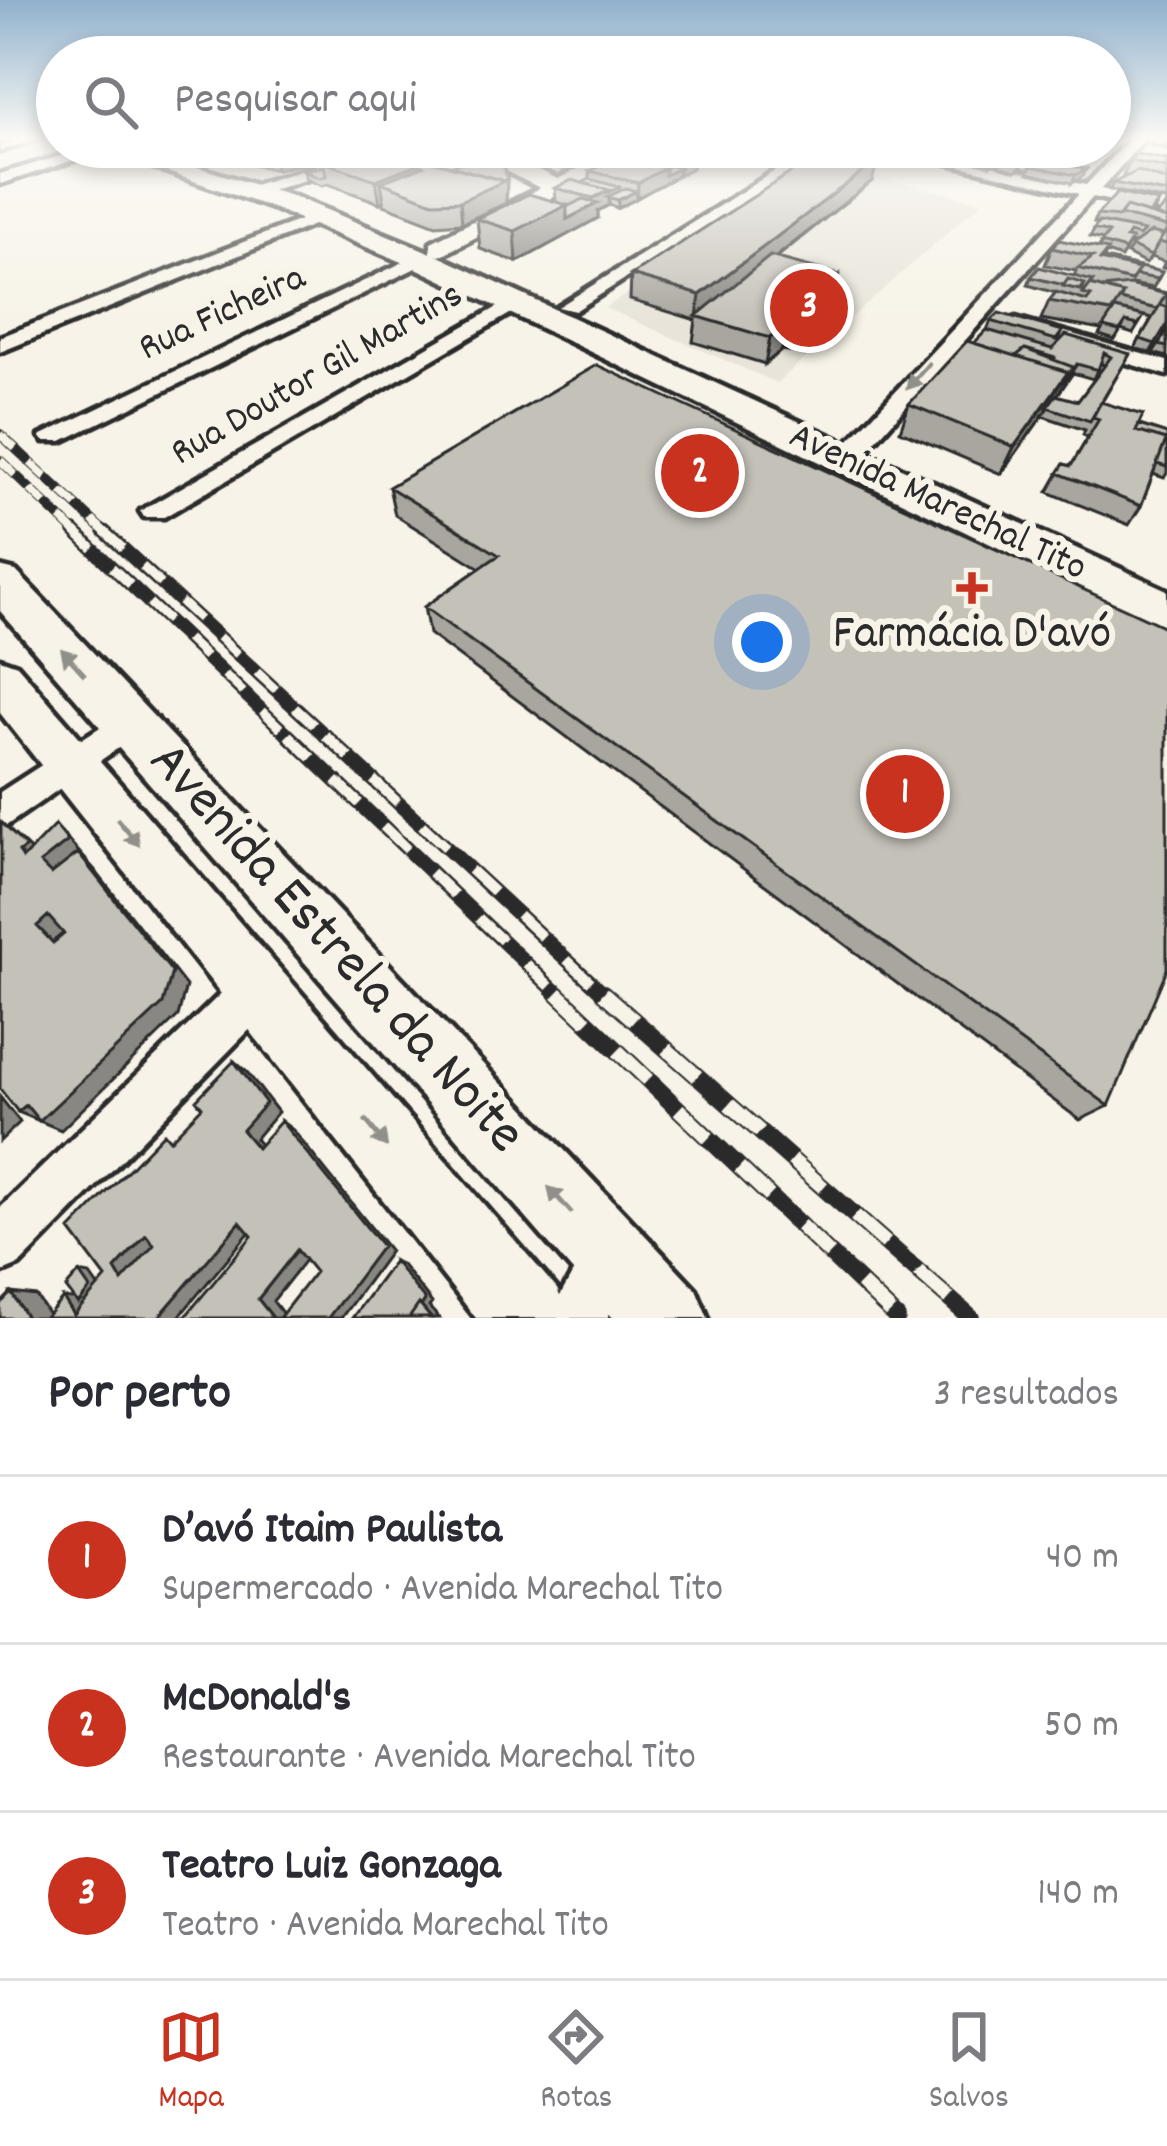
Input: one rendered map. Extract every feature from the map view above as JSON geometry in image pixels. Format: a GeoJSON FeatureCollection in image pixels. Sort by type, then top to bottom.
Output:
{"type":"FeatureCollection","features":[{"type":"Feature","properties":{"kind":"main road","name":"Avenida Marechal Tito"},"geometry":{"type":"LineString","coordinates":[[287,199],[323,217],[431,254],[517,304],[853,451],[1167,578]]}},
{"type":"Feature","properties":{"kind":"main road","name":"Avenida Marechal Tito"},"geometry":{"type":"LineString","coordinates":[[293,199],[568,307],[1167,611]]}},
{"type":"Feature","properties":{"kind":"street"},"geometry":{"type":"LineString","coordinates":[[431,254],[535,199]]}},
{"type":"Feature","properties":{"kind":"street"},"geometry":{"type":"LineString","coordinates":[[568,307],[741,199]]}},
{"type":"Feature","properties":{"kind":"street"},"geometry":{"type":"LineString","coordinates":[[853,451],[974,312],[1082,199]]}},
{"type":"Feature","properties":{"kind":"street"},"geometry":{"type":"LineString","coordinates":[[1123,199],[1167,208]]}},
{"type":"Feature","properties":{"kind":"street"},"geometry":{"type":"LineString","coordinates":[[0,345],[323,217]]}},
{"type":"Feature","properties":{"kind":"street"},"geometry":{"type":"LineString","coordinates":[[1039,245],[1060,250]]}},
{"type":"Feature","properties":{"kind":"street","name":"Rua Ficheira"},"geometry":{"type":"LineString","coordinates":[[53,436],[431,254]]}},
{"type":"Feature","properties":{"kind":"street","name":"Rua Doutor Gil Martins"},"geometry":{"type":"LineString","coordinates":[[154,511],[517,304]]}},
{"type":"Feature","properties":{"kind":"street"},"geometry":{"type":"LineString","coordinates":[[974,312],[1167,368]]}},
{"type":"Feature","properties":{"kind":"street","name":"Avenida Estrela da Noite"},"geometry":{"type":"LineString","coordinates":[[0,583],[667,1318]]}},
{"type":"Feature","properties":{"kind":"street","name":"Avenida Estrela da Noite"},"geometry":{"type":"LineString","coordinates":[[0,678],[528,1318]]}},
{"type":"Feature","properties":{"kind":"street"},"geometry":{"type":"LineString","coordinates":[[0,813],[128,724]]}},
{"type":"Feature","properties":{"kind":"street"},"geometry":{"type":"LineString","coordinates":[[0,1246],[258,989]]}},
{"type":"Feature","properties":{"kind":"street"},"geometry":{"type":"LineString","coordinates":[[577,1318],[611,1256]]}},
{"type":"Feature","properties":{"kind":"shaded area"},"geometry":{"type":"Polygon","coordinates":[[[772,199],[982,202],[777,383],[605,308],[772,199]]]}},
{"type":"Feature","properties":{"kind":"building"},"geometry":{"type":"Polygon","coordinates":[[[424,199],[465,199],[460,201],[424,199]]]}},
{"type":"Feature","properties":{"kind":"building"},"geometry":{"type":"Polygon","coordinates":[[[520,199],[567,205],[515,231],[477,219],[520,199]]]}},
{"type":"Feature","properties":{"kind":"building"},"geometry":{"type":"Polygon","coordinates":[[[583,199],[598,203],[567,219],[567,207],[583,199]]]}},
{"type":"Feature","properties":{"kind":"building"},"geometry":{"type":"Polygon","coordinates":[[[750,199],[827,199],[700,295],[631,275],[750,199]]]}},
{"type":"Feature","properties":{"kind":"building"},"geometry":{"type":"Polygon","coordinates":[[[1112,199],[1159,202],[1149,214],[1126,207],[1119,217],[1097,215],[1112,199]]]}},
{"type":"Feature","properties":{"kind":"building"},"geometry":{"type":"Polygon","coordinates":[[[1126,207],[1167,219],[1167,227],[1120,215],[1126,207]]]}},
{"type":"Feature","properties":{"kind":"building"},"geometry":{"type":"Polygon","coordinates":[[[1099,222],[1144,231],[1139,236],[1129,233],[1126,238],[1132,239],[1125,250],[1101,243],[1109,233],[1094,229],[1099,222]]]}},
{"type":"Feature","properties":{"kind":"building"},"geometry":{"type":"Polygon","coordinates":[[[1151,232],[1163,235],[1151,256],[1131,246],[1151,232]]]}},
{"type":"Feature","properties":{"kind":"building"},"geometry":{"type":"Polygon","coordinates":[[[1059,240],[1108,250],[1100,260],[1139,269],[1131,281],[1078,268],[1093,257],[1052,248],[1059,240]]]}},
{"type":"Feature","properties":{"kind":"building"},"geometry":{"type":"Polygon","coordinates":[[[770,256],[839,275],[793,316],[813,321],[811,329],[787,324],[770,338],[696,316],[770,256]]]}},
{"type":"Feature","properties":{"kind":"building"},"geometry":{"type":"Polygon","coordinates":[[[1104,259],[1162,272],[1158,279],[1135,275],[1139,269],[1104,259]]]}},
{"type":"Feature","properties":{"kind":"building"},"geometry":{"type":"Polygon","coordinates":[[[1039,267],[1093,281],[1085,291],[1085,284],[1068,279],[1064,285],[1031,277],[1039,267]]]}},
{"type":"Feature","properties":{"kind":"building"},"geometry":{"type":"Polygon","coordinates":[[[1068,279],[1085,284],[1080,290],[1063,286],[1068,279]]]}},
{"type":"Feature","properties":{"kind":"building"},"geometry":{"type":"Polygon","coordinates":[[[1090,285],[1123,294],[1111,312],[1049,301],[1056,292],[1087,301],[1091,296],[1083,294],[1090,285]]]}},
{"type":"Feature","properties":{"kind":"building"},"geometry":{"type":"Polygon","coordinates":[[[1130,285],[1166,294],[1157,309],[1120,300],[1123,294],[1102,288],[1130,285]]]}},
{"type":"Feature","properties":{"kind":"building"},"geometry":{"type":"Polygon","coordinates":[[[1160,305],[1167,307],[1167,324],[1155,344],[1140,339],[1160,305]]]}},
{"type":"Feature","properties":{"kind":"building"},"geometry":{"type":"Polygon","coordinates":[[[1115,309],[1144,316],[1138,325],[1126,322],[1120,331],[1103,327],[1115,309]]]}},
{"type":"Feature","properties":{"kind":"building"},"geometry":{"type":"Polygon","coordinates":[[[999,313],[1063,331],[1056,340],[991,321],[999,313]]]}},
{"type":"Feature","properties":{"kind":"building"},"geometry":{"type":"Polygon","coordinates":[[[987,330],[1052,349],[1066,335],[1130,354],[1090,421],[1047,407],[1056,395],[1078,401],[1111,357],[1104,353],[1098,370],[1077,364],[1071,373],[1073,367],[1055,358],[1025,349],[1016,356],[974,343],[987,330]]]}},
{"type":"Feature","properties":{"kind":"building"},"geometry":{"type":"Polygon","coordinates":[[[967,341],[1068,372],[1014,447],[909,404],[967,341]]]}},
{"type":"Feature","properties":{"kind":"building"},"geometry":{"type":"Polygon","coordinates":[[[1025,349],[1073,367],[1064,381],[1068,372],[1016,356],[1025,349]]]}},
{"type":"Feature","properties":{"kind":"building"},"geometry":{"type":"Polygon","coordinates":[[[597,365],[1167,628],[1167,969],[1109,1106],[424,607],[499,555],[389,487],[597,365]]]}},
{"type":"Feature","properties":{"kind":"building"},"geometry":{"type":"Polygon","coordinates":[[[1101,402],[1143,415],[1136,431],[1166,440],[1141,506],[1058,473],[1064,464],[1071,466],[1099,419],[1093,417],[1101,402]]]}},
{"type":"Feature","properties":{"kind":"building"},"geometry":{"type":"Polygon","coordinates":[[[1139,425],[1167,434],[1167,467],[1157,464],[1166,440],[1136,431],[1139,425]]]}},
{"type":"Feature","properties":{"kind":"building"},"geometry":{"type":"Polygon","coordinates":[[[1,822],[26,847],[19,852],[23,858],[55,825],[68,841],[40,863],[51,874],[78,853],[172,972],[163,1004],[39,1121],[26,1105],[18,1112],[0,1089],[1,822]],[[48,916],[37,926],[53,943],[64,934],[48,916]]]}},
{"type":"Feature","properties":{"kind":"building"},"geometry":{"type":"Polygon","coordinates":[[[234,1061],[266,1103],[242,1130],[257,1148],[281,1121],[382,1246],[328,1318],[279,1318],[315,1272],[297,1250],[258,1299],[273,1318],[184,1318],[252,1236],[240,1222],[158,1318],[45,1318],[63,1298],[74,1315],[106,1278],[70,1230],[164,1133],[170,1140],[202,1107],[196,1100],[234,1061]],[[146,1235],[115,1269],[122,1281],[154,1245],[146,1235]]]}},
{"type":"Feature","properties":{"kind":"building"},"geometry":{"type":"Polygon","coordinates":[[[394,1261],[425,1300],[422,1305],[409,1318],[352,1318],[394,1261]]]}},
{"type":"Feature","properties":{"kind":"building"},"geometry":{"type":"Polygon","coordinates":[[[79,1273],[90,1289],[78,1304],[66,1288],[79,1273]]]}},
{"type":"Feature","properties":{"kind":"building"},"geometry":{"type":"Polygon","coordinates":[[[11,1293],[27,1318],[0,1318],[0,1304],[11,1293]]]}},
{"type":"Feature","properties":{"kind":"building"},"geometry":{"type":"Polygon","coordinates":[[[419,1304],[431,1318],[409,1318],[419,1304]]]}},
{"type":"Feature","properties":{"kind":"railway"},"geometry":{"type":"LineString","coordinates":[[0,434],[107,534]]}},
{"type":"Feature","properties":{"kind":"railway"},"geometry":{"type":"LineString","coordinates":[[0,460],[77,534]]}},
{"type":"Feature","properties":{"kind":"railway"},"geometry":{"type":"LineString","coordinates":[[74,531],[291,738]]}},
{"type":"Feature","properties":{"kind":"railway"},"geometry":{"type":"LineString","coordinates":[[104,531],[328,738]]}},
{"type":"Feature","properties":{"kind":"railway"},"geometry":{"type":"LineString","coordinates":[[288,735],[560,996]]}},
{"type":"Feature","properties":{"kind":"railway"},"geometry":{"type":"LineString","coordinates":[[325,735],[606,996]]}},
{"type":"Feature","properties":{"kind":"railway"},"geometry":{"type":"LineString","coordinates":[[557,993],[897,1318]]}},
{"type":"Feature","properties":{"kind":"railway"},"geometry":{"type":"LineString","coordinates":[[603,993],[971,1318]]}},
{"type":"Feature","properties":{"kind":"place","name":"Teatro Luiz Gonzaga"},"geometry":{"type":"Point","coordinates":[809,308]}},
{"type":"Feature","properties":{"kind":"place","name":"McDonald's"},"geometry":{"type":"Point","coordinates":[700,473]}},
{"type":"Feature","properties":{"kind":"place","name":"Farmácia D'avó"},"geometry":{"type":"Point","coordinates":[972,588]}},
{"type":"Feature","properties":{"kind":"place","name":"D’avó Itaim Paulista"},"geometry":{"type":"Point","coordinates":[905,794]}}]}
